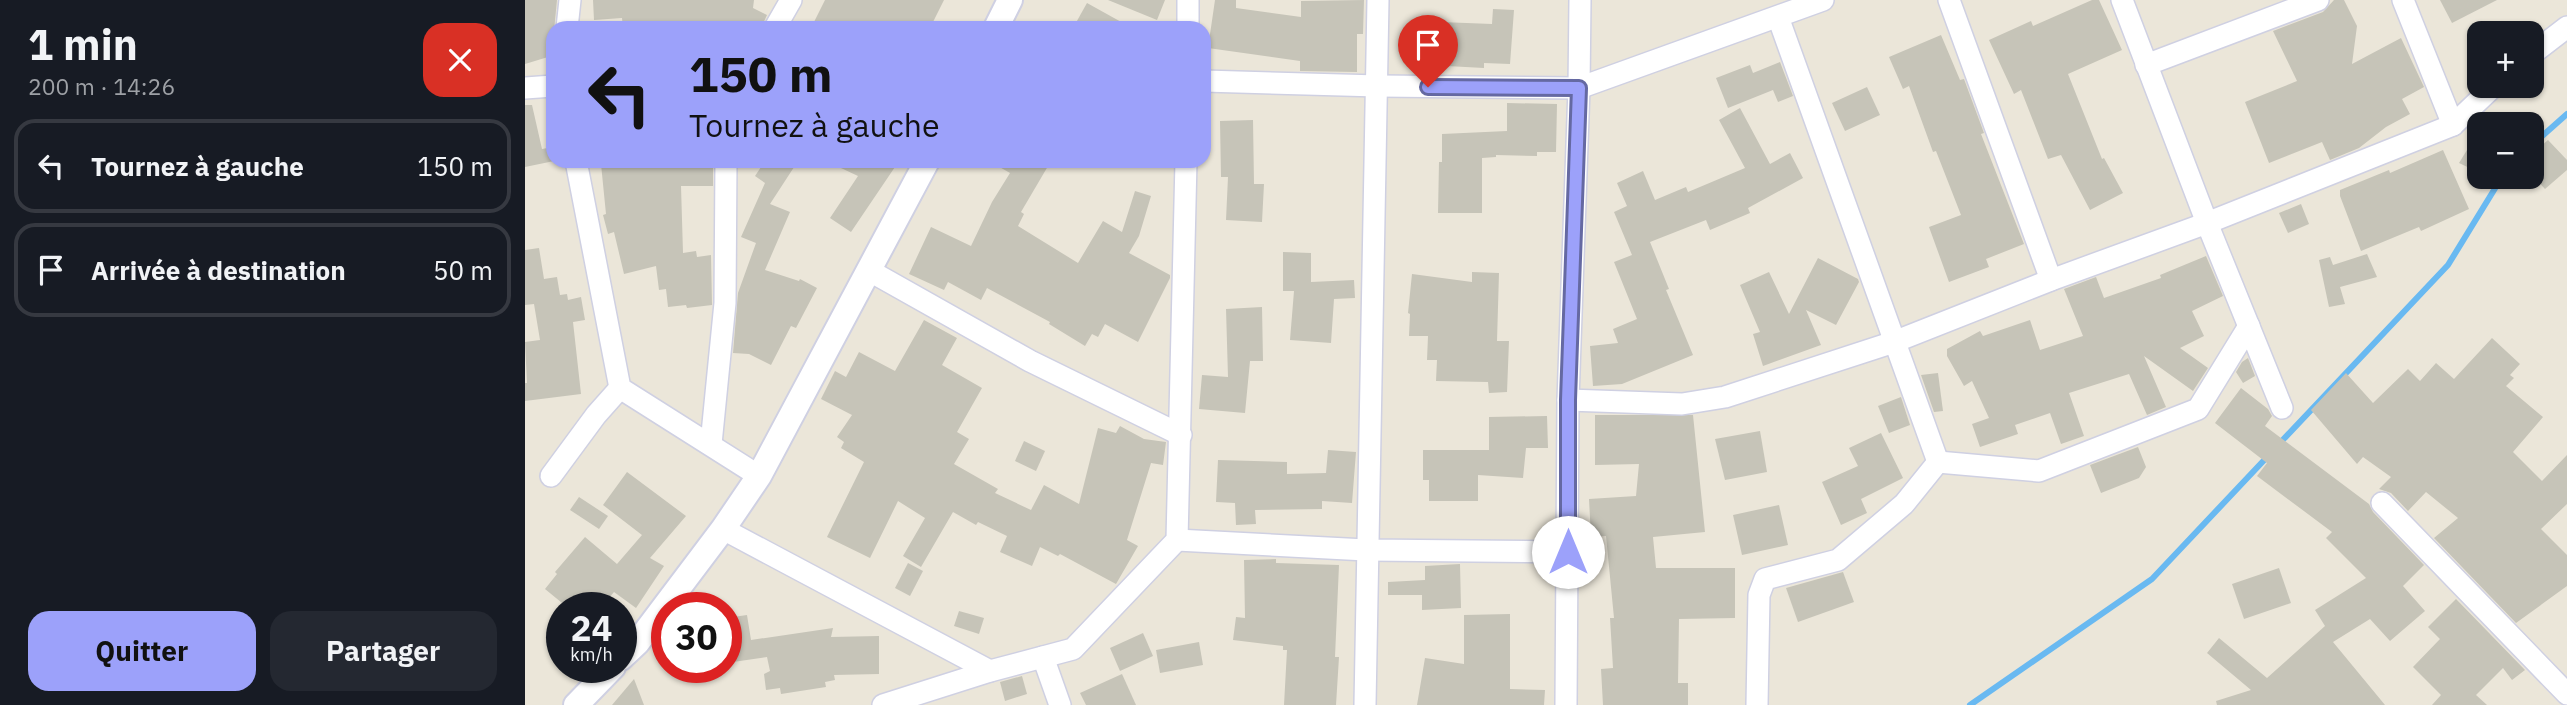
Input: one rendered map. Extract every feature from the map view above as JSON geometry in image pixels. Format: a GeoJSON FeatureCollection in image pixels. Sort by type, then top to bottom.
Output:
{"type":"FeatureCollection","features":[{"type":"Feature","properties":{"kind":"street"},"geometry":{"type":"LineString","coordinates":[[568,21],[570,0]]}},
{"type":"Feature","properties":{"kind":"street"},"geometry":{"type":"LineString","coordinates":[[779,21],[791,0]]}},
{"type":"Feature","properties":{"kind":"street"},"geometry":{"type":"LineString","coordinates":[[1000,21],[1010,0]]}},
{"type":"Feature","properties":{"kind":"street"},"geometry":{"type":"LineString","coordinates":[[1188,0],[1188,21]]}},
{"type":"Feature","properties":{"kind":"street"},"geometry":{"type":"LineString","coordinates":[[1365,705],[1378,0]]}},
{"type":"Feature","properties":{"kind":"street"},"geometry":{"type":"LineString","coordinates":[[1566,705],[1568,400],[1580,0]]}},
{"type":"Feature","properties":{"kind":"street"},"geometry":{"type":"LineString","coordinates":[[1211,81],[1579,88],[1823,0]]}},
{"type":"Feature","properties":{"kind":"street"},"geometry":{"type":"LineString","coordinates":[[1949,0],[2051,280]]}},
{"type":"Feature","properties":{"kind":"street"},"geometry":{"type":"LineString","coordinates":[[2122,0],[2207,223],[2282,408]]}},
{"type":"Feature","properties":{"kind":"street"},"geometry":{"type":"LineString","coordinates":[[2146,65],[2318,0]]}},
{"type":"Feature","properties":{"kind":"street"},"geometry":{"type":"LineString","coordinates":[[2403,0],[2453,125]]}},
{"type":"Feature","properties":{"kind":"street"},"geometry":{"type":"LineString","coordinates":[[1778,17],[1938,462]]}},
{"type":"Feature","properties":{"kind":"street"},"geometry":{"type":"LineString","coordinates":[[2544,45],[2567,27]]}},
{"type":"Feature","properties":{"kind":"street"},"geometry":{"type":"LineString","coordinates":[[525,88],[546,86]]}},
{"type":"Feature","properties":{"kind":"street"},"geometry":{"type":"LineString","coordinates":[[1568,400],[1682,404],[1725,397],[1894,342],[2051,280],[2207,223],[2453,125],[2481,98]]}},
{"type":"Feature","properties":{"kind":"street"},"geometry":{"type":"LineString","coordinates":[[577,168],[620,387],[759,476]]}},
{"type":"Feature","properties":{"kind":"street"},"geometry":{"type":"LineString","coordinates":[[711,444],[725,303],[726,168]]}},
{"type":"Feature","properties":{"kind":"street"},"geometry":{"type":"LineString","coordinates":[[637,643],[723,529],[759,476],[923,168]]}},
{"type":"Feature","properties":{"kind":"street"},"geometry":{"type":"LineString","coordinates":[[883,705],[990,671],[1073,649],[1177,540],[1186,168]]}},
{"type":"Feature","properties":{"kind":"street"},"geometry":{"type":"LineString","coordinates":[[870,271],[1030,361],[1181,435]]}},
{"type":"Feature","properties":{"kind":"street"},"geometry":{"type":"LineString","coordinates":[[1938,462],[2039,471],[2198,409],[2249,326]]}},
{"type":"Feature","properties":{"kind":"street"},"geometry":{"type":"LineString","coordinates":[[551,476],[620,387]]}},
{"type":"Feature","properties":{"kind":"street"},"geometry":{"type":"LineString","coordinates":[[1757,705],[1759,595],[1765,579],[1838,560],[1904,503],[1938,462]]}},
{"type":"Feature","properties":{"kind":"street"},"geometry":{"type":"LineString","coordinates":[[2382,503],[2567,694]]}},
{"type":"Feature","properties":{"kind":"street"},"geometry":{"type":"LineString","coordinates":[[723,529],[990,671]]}},
{"type":"Feature","properties":{"kind":"street"},"geometry":{"type":"LineString","coordinates":[[1177,540],[1366,550],[1568,552]]}},
{"type":"Feature","properties":{"kind":"street"},"geometry":{"type":"LineString","coordinates":[[1043,657],[1060,705]]}},
{"type":"Feature","properties":{"kind":"street"},"geometry":{"type":"LineString","coordinates":[[576,705],[597,683]]}},
{"type":"Feature","properties":{"kind":"building"},"geometry":{"type":"Polygon","coordinates":[[[525,0],[557,0],[555,21],[546,21],[546,58],[525,64],[525,0]]]}},
{"type":"Feature","properties":{"kind":"building"},"geometry":{"type":"Polygon","coordinates":[[[593,0],[754,0],[753,8],[767,15],[764,21],[622,21],[622,18],[594,20],[593,0]]]}},
{"type":"Feature","properties":{"kind":"building"},"geometry":{"type":"Polygon","coordinates":[[[825,0],[944,0],[934,21],[814,21],[825,0]]]}},
{"type":"Feature","properties":{"kind":"building"},"geometry":{"type":"Polygon","coordinates":[[[1108,0],[1165,0],[1157,20],[1108,0]]]}},
{"type":"Feature","properties":{"kind":"building"},"geometry":{"type":"Polygon","coordinates":[[[1215,0],[1236,0],[1236,8],[1301,17],[1301,1],[1364,0],[1363,34],[1357,34],[1357,72],[1300,71],[1300,61],[1211,48],[1215,0]]]}},
{"type":"Feature","properties":{"kind":"building"},"geometry":{"type":"Polygon","coordinates":[[[2092,0],[2099,0],[2122,50],[2068,74],[2102,159],[2104,158],[2123,193],[2090,210],[2061,155],[2048,159],[2021,90],[2014,94],[1989,40],[2031,21],[2033,26],[2092,0]]]}},
{"type":"Feature","properties":{"kind":"building"},"geometry":{"type":"Polygon","coordinates":[[[2334,0],[2344,0],[2357,26],[2352,64],[2401,38],[2424,87],[2402,99],[2410,114],[2386,127],[2359,148],[2330,160],[2322,142],[2269,163],[2245,102],[2297,81],[2273,31],[2323,12],[2334,0]]]}},
{"type":"Feature","properties":{"kind":"building"},"geometry":{"type":"Polygon","coordinates":[[[2440,0],[2497,0],[2452,23],[2440,0]]]}},
{"type":"Feature","properties":{"kind":"building"},"geometry":{"type":"Polygon","coordinates":[[[1087,3],[1119,21],[1077,21],[1087,3]]]}},
{"type":"Feature","properties":{"kind":"building"},"geometry":{"type":"Polygon","coordinates":[[[1493,9],[1514,10],[1510,64],[1484,63],[1484,68],[1447,66],[1448,45],[1440,45],[1441,22],[1492,24],[1493,9]]]}},
{"type":"Feature","properties":{"kind":"building"},"geometry":{"type":"Polygon","coordinates":[[[1941,35],[1960,80],[1964,79],[1984,133],[1981,134],[2024,244],[1986,259],[1989,267],[1949,282],[1929,227],[1961,215],[1936,151],[1933,152],[1909,86],[1903,89],[1889,57],[1941,35]]]}},
{"type":"Feature","properties":{"kind":"building"},"geometry":{"type":"Polygon","coordinates":[[[1780,62],[1793,96],[1778,102],[1773,90],[1728,108],[1716,78],[1750,65],[1753,73],[1780,62]]]}},
{"type":"Feature","properties":{"kind":"building"},"geometry":{"type":"Polygon","coordinates":[[[1867,87],[1880,115],[1845,131],[1832,103],[1867,87]]]}},
{"type":"Feature","properties":{"kind":"building"},"geometry":{"type":"Polygon","coordinates":[[[1507,103],[1557,104],[1556,152],[1537,152],[1537,156],[1496,155],[1482,158],[1482,213],[1438,213],[1442,134],[1507,131],[1507,103]]]}},
{"type":"Feature","properties":{"kind":"building"},"geometry":{"type":"Polygon","coordinates":[[[525,105],[532,105],[542,149],[546,148],[546,163],[525,167],[525,105]]]}},
{"type":"Feature","properties":{"kind":"building"},"geometry":{"type":"Polygon","coordinates":[[[1740,108],[1770,164],[1790,153],[1803,178],[1748,208],[1750,213],[1710,230],[1706,220],[1650,242],[1669,289],[1666,290],[1693,355],[1622,384],[1593,386],[1590,346],[1618,343],[1613,329],[1637,319],[1614,262],[1632,255],[1614,212],[1627,206],[1617,183],[1643,171],[1655,200],[1686,187],[1688,192],[1745,168],[1719,120],[1740,108]]]}},
{"type":"Feature","properties":{"kind":"building"},"geometry":{"type":"Polygon","coordinates":[[[1253,120],[1254,184],[1264,184],[1262,222],[1226,220],[1228,177],[1221,177],[1220,121],[1253,120]]]}},
{"type":"Feature","properties":{"kind":"building"},"geometry":{"type":"Polygon","coordinates":[[[2548,140],[2567,160],[2567,170],[2545,189],[2544,188],[2544,144],[2548,140]]]}},
{"type":"Feature","properties":{"kind":"building"},"geometry":{"type":"Polygon","coordinates":[[[2443,150],[2469,209],[2421,231],[2419,227],[2361,251],[2340,190],[2389,170],[2390,173],[2443,150]]]}},
{"type":"Feature","properties":{"kind":"building"},"geometry":{"type":"Polygon","coordinates":[[[2467,150],[2467,167],[2459,163],[2467,150]]]}},
{"type":"Feature","properties":{"kind":"building"},"geometry":{"type":"Polygon","coordinates":[[[601,168],[713,168],[713,186],[681,186],[683,253],[696,251],[697,257],[711,255],[712,305],[668,307],[666,289],[659,290],[656,266],[624,274],[614,232],[608,234],[603,215],[606,214],[601,168]]]}},
{"type":"Feature","properties":{"kind":"building"},"geometry":{"type":"Polygon","coordinates":[[[760,168],[793,168],[770,204],[790,212],[765,270],[799,281],[800,279],[817,288],[796,328],[791,326],[771,365],[749,354],[733,353],[738,293],[756,243],[741,237],[765,183],[755,176],[760,168]]]}},
{"type":"Feature","properties":{"kind":"building"},"geometry":{"type":"Polygon","coordinates":[[[841,168],[894,168],[851,232],[830,218],[858,176],[841,168]]]}},
{"type":"Feature","properties":{"kind":"building"},"geometry":{"type":"Polygon","coordinates":[[[1001,168],[1047,168],[1021,212],[1024,214],[1018,226],[1078,263],[1103,221],[1122,232],[1135,191],[1151,196],[1139,236],[1129,253],[1170,275],[1170,278],[1138,342],[1105,324],[1098,337],[1092,334],[1085,346],[1049,324],[1050,322],[987,288],[981,300],[948,282],[944,290],[909,274],[931,227],[971,246],[992,202],[1010,173],[1001,168]]]}},
{"type":"Feature","properties":{"kind":"building"},"geometry":{"type":"Polygon","coordinates":[[[2301,204],[2309,224],[2288,233],[2279,213],[2301,204]]]}},
{"type":"Feature","properties":{"kind":"building"},"geometry":{"type":"Polygon","coordinates":[[[539,248],[544,279],[557,277],[560,295],[567,294],[568,300],[581,297],[585,320],[573,322],[581,394],[525,401],[525,342],[540,340],[534,304],[525,305],[525,250],[539,248]]]}},
{"type":"Feature","properties":{"kind":"building"},"geometry":{"type":"Polygon","coordinates":[[[1283,252],[1311,253],[1311,282],[1354,280],[1355,298],[1334,299],[1331,343],[1290,340],[1294,291],[1283,291],[1283,252]]]}},
{"type":"Feature","properties":{"kind":"building"},"geometry":{"type":"Polygon","coordinates":[[[2367,254],[2377,277],[2340,287],[2345,304],[2329,307],[2319,260],[2330,257],[2333,265],[2367,254]]]}},
{"type":"Feature","properties":{"kind":"building"},"geometry":{"type":"Polygon","coordinates":[[[2206,256],[2223,296],[2192,311],[2204,336],[2180,348],[2208,368],[2193,391],[2144,356],[2166,407],[2147,415],[2129,374],[2069,393],[2084,436],[2061,444],[2050,413],[2015,425],[2018,434],[1980,447],[1972,424],[1989,418],[1972,381],[1964,386],[1947,356],[1947,349],[1980,331],[1983,336],[2030,320],[2040,350],[2083,336],[2064,289],[2096,277],[2104,298],[2161,278],[2160,275],[2206,256]]]}},
{"type":"Feature","properties":{"kind":"building"},"geometry":{"type":"Polygon","coordinates":[[[1818,258],[1859,282],[1836,325],[1806,310],[1821,345],[1763,366],[1753,334],[1760,332],[1740,285],[1769,272],[1789,314],[1818,258]]]}},
{"type":"Feature","properties":{"kind":"building"},"geometry":{"type":"Polygon","coordinates":[[[1472,272],[1499,273],[1497,341],[1509,341],[1507,392],[1489,393],[1488,382],[1436,381],[1437,360],[1427,360],[1428,336],[1409,336],[1408,313],[1412,274],[1472,282],[1472,272]]]}},
{"type":"Feature","properties":{"kind":"building"},"geometry":{"type":"Polygon","coordinates":[[[1262,307],[1263,361],[1250,361],[1245,413],[1199,409],[1202,375],[1228,377],[1226,309],[1262,307]]]}},
{"type":"Feature","properties":{"kind":"building"},"geometry":{"type":"Polygon","coordinates":[[[924,320],[957,338],[942,365],[982,388],[957,432],[969,439],[954,464],[998,489],[995,493],[1031,510],[1044,485],[1079,504],[1098,428],[1116,433],[1120,426],[1144,439],[1166,442],[1163,465],[1151,463],[1127,540],[1138,546],[1116,584],[1060,554],[1058,556],[1040,547],[1032,566],[1000,552],[1007,536],[978,522],[976,525],[953,512],[921,567],[903,556],[925,518],[898,501],[870,558],[827,537],[864,462],[841,448],[844,442],[837,437],[852,415],[821,399],[835,371],[846,377],[859,352],[895,371],[924,320]]]}},
{"type":"Feature","properties":{"kind":"building"},"geometry":{"type":"Polygon","coordinates":[[[2492,338],[2520,364],[2510,375],[2514,378],[2506,386],[2543,417],[2513,452],[2542,481],[2567,455],[2567,504],[2541,529],[2567,555],[2567,586],[2516,623],[2434,538],[2458,518],[2426,492],[2408,511],[2391,493],[2379,489],[2391,477],[2363,457],[2357,464],[2311,410],[2346,373],[2373,403],[2408,369],[2420,381],[2436,363],[2454,379],[2492,338]]]}},
{"type":"Feature","properties":{"kind":"building"},"geometry":{"type":"Polygon","coordinates":[[[2248,358],[2255,376],[2243,383],[2236,372],[2248,358]]]}},
{"type":"Feature","properties":{"kind":"building"},"geometry":{"type":"Polygon","coordinates":[[[1938,373],[1943,411],[1934,412],[1921,375],[1938,373]]]}},
{"type":"Feature","properties":{"kind":"building"},"geometry":{"type":"Polygon","coordinates":[[[2241,388],[2268,409],[2272,416],[2265,426],[2369,504],[2373,512],[2424,565],[2403,586],[2425,611],[2390,641],[2370,619],[2333,642],[2385,705],[2217,705],[2216,701],[2251,690],[2207,653],[2219,638],[2267,678],[2325,626],[2315,610],[2366,578],[2326,538],[2332,532],[2257,476],[2267,463],[2215,423],[2241,388]]]}},
{"type":"Feature","properties":{"kind":"building"},"geometry":{"type":"Polygon","coordinates":[[[1901,397],[1910,425],[1889,433],[1878,406],[1901,397]]]}},
{"type":"Feature","properties":{"kind":"building"},"geometry":{"type":"Polygon","coordinates":[[[1595,415],[1693,415],[1705,532],[1653,537],[1656,568],[1735,568],[1735,618],[1679,619],[1678,683],[1688,683],[1688,705],[1603,705],[1601,669],[1613,668],[1610,618],[1614,618],[1606,536],[1591,537],[1589,499],[1636,496],[1639,464],[1595,465],[1595,415]]]}},
{"type":"Feature","properties":{"kind":"building"},"geometry":{"type":"Polygon","coordinates":[[[1547,416],[1548,448],[1526,448],[1523,478],[1478,475],[1478,501],[1429,501],[1429,480],[1423,480],[1423,450],[1489,450],[1489,417],[1547,416]]]}},
{"type":"Feature","properties":{"kind":"building"},"geometry":{"type":"Polygon","coordinates":[[[1760,431],[1767,472],[1725,480],[1715,439],[1760,431]]]}},
{"type":"Feature","properties":{"kind":"building"},"geometry":{"type":"Polygon","coordinates":[[[1881,433],[1903,478],[1861,499],[1867,513],[1841,525],[1822,482],[1858,466],[1849,448],[1881,433]]]}},
{"type":"Feature","properties":{"kind":"building"},"geometry":{"type":"Polygon","coordinates":[[[1024,441],[1045,451],[1036,471],[1015,461],[1024,441]]]}},
{"type":"Feature","properties":{"kind":"building"},"geometry":{"type":"Polygon","coordinates":[[[2138,447],[2146,467],[2139,478],[2101,493],[2090,465],[2138,447]]]}},
{"type":"Feature","properties":{"kind":"building"},"geometry":{"type":"Polygon","coordinates":[[[1328,450],[1356,452],[1352,503],[1322,501],[1322,509],[1255,510],[1256,524],[1236,525],[1235,503],[1216,502],[1218,460],[1287,462],[1287,474],[1326,473],[1328,450]]]}},
{"type":"Feature","properties":{"kind":"building"},"geometry":{"type":"Polygon","coordinates":[[[627,472],[686,516],[650,558],[664,566],[637,606],[637,592],[549,592],[545,589],[557,574],[555,572],[585,537],[617,564],[642,535],[603,505],[627,472]]]}},
{"type":"Feature","properties":{"kind":"building"},"geometry":{"type":"Polygon","coordinates":[[[579,497],[608,516],[599,529],[570,510],[579,497]]]}},
{"type":"Feature","properties":{"kind":"building"},"geometry":{"type":"Polygon","coordinates":[[[1779,505],[1788,545],[1742,555],[1733,515],[1779,505]]]}},
{"type":"Feature","properties":{"kind":"building"},"geometry":{"type":"Polygon","coordinates":[[[1276,559],[1276,563],[1339,565],[1336,705],[1284,705],[1287,650],[1283,650],[1283,646],[1233,640],[1236,617],[1245,618],[1244,560],[1276,559]]]}},
{"type":"Feature","properties":{"kind":"building"},"geometry":{"type":"Polygon","coordinates":[[[908,563],[923,571],[910,596],[895,588],[908,563]]]}},
{"type":"Feature","properties":{"kind":"building"},"geometry":{"type":"Polygon","coordinates":[[[1460,564],[1461,608],[1422,610],[1422,595],[1388,595],[1388,582],[1425,580],[1425,566],[1460,564]]]}},
{"type":"Feature","properties":{"kind":"building"},"geometry":{"type":"Polygon","coordinates":[[[2279,568],[2291,603],[2244,619],[2232,584],[2279,568]]]}},
{"type":"Feature","properties":{"kind":"building"},"geometry":{"type":"Polygon","coordinates":[[[1843,572],[1854,602],[1798,622],[1786,588],[1843,572]]]}},
{"type":"Feature","properties":{"kind":"building"},"geometry":{"type":"Polygon","coordinates":[[[2456,599],[2525,670],[2512,680],[2503,668],[2476,695],[2487,705],[2432,705],[2441,695],[2413,667],[2440,639],[2428,627],[2456,599]]]}},
{"type":"Feature","properties":{"kind":"building"},"geometry":{"type":"Polygon","coordinates":[[[959,611],[984,618],[979,634],[954,626],[959,611]]]}},
{"type":"Feature","properties":{"kind":"building"},"geometry":{"type":"Polygon","coordinates":[[[1510,614],[1510,689],[1545,690],[1544,705],[1417,705],[1425,658],[1464,664],[1464,615],[1510,614]]]}},
{"type":"Feature","properties":{"kind":"building"},"geometry":{"type":"Polygon","coordinates":[[[747,615],[751,640],[833,628],[831,637],[879,636],[879,674],[834,675],[835,680],[825,682],[826,687],[781,694],[780,688],[766,690],[764,674],[770,671],[767,657],[742,661],[742,616],[747,615]]]}},
{"type":"Feature","properties":{"kind":"building"},"geometry":{"type":"Polygon","coordinates":[[[1143,633],[1153,656],[1120,671],[1110,648],[1143,633]]]}},
{"type":"Feature","properties":{"kind":"building"},"geometry":{"type":"Polygon","coordinates":[[[1199,642],[1203,665],[1160,673],[1156,650],[1199,642]]]}},
{"type":"Feature","properties":{"kind":"building"},"geometry":{"type":"Polygon","coordinates":[[[1122,674],[1136,705],[1086,705],[1080,693],[1122,674]]]}},
{"type":"Feature","properties":{"kind":"building"},"geometry":{"type":"Polygon","coordinates":[[[1022,676],[1027,694],[1005,701],[1000,682],[1022,676]]]}},
{"type":"Feature","properties":{"kind":"building"},"geometry":{"type":"Polygon","coordinates":[[[631,683],[636,683],[644,705],[612,705],[631,683]]]}},
{"type":"Feature","properties":{"kind":"waterway"},"geometry":{"type":"LineString","coordinates":[[2544,134],[2567,114]]}},
{"type":"Feature","properties":{"kind":"waterway"},"geometry":{"type":"LineString","coordinates":[[2278,445],[2448,265],[2495,189]]}},
{"type":"Feature","properties":{"kind":"waterway"},"geometry":{"type":"LineString","coordinates":[[1970,705],[2152,579],[2268,456]]}},
{"type":"Feature","properties":{"kind":"route"},"geometry":{"type":"LineString","coordinates":[[1428,87],[1579,88],[1568,400],[1568,552]]}}]}
